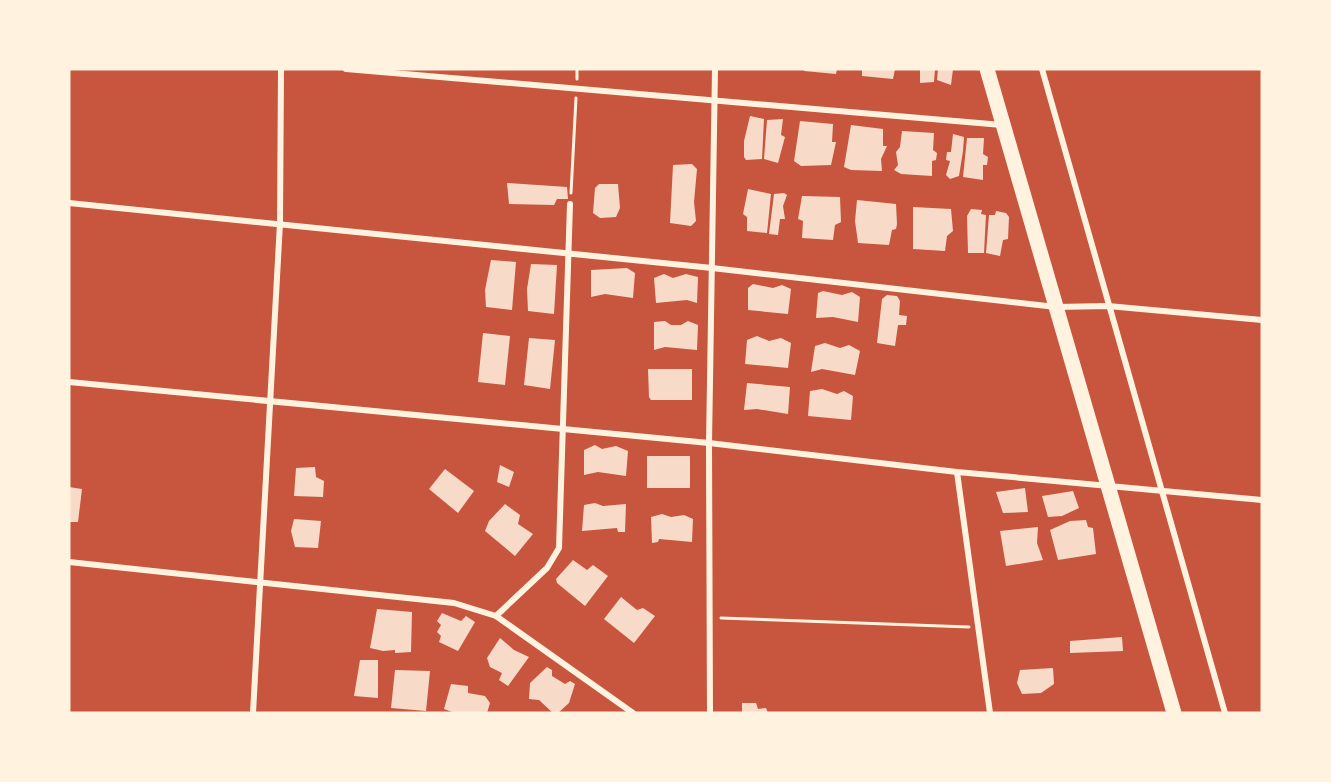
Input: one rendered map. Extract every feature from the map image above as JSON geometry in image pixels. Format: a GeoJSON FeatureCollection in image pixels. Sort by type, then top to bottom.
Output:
{"type":"FeatureCollection","features":[{"type":"Feature","properties":{"kind":"main road"},"geometry":{"type":"LineString","coordinates":[[987,69],[1106,486],[1174,713]]}},
{"type":"Feature","properties":{"kind":"street"},"geometry":{"type":"LineString","coordinates":[[253,713],[268,401],[280,223],[281,69]]}},
{"type":"Feature","properties":{"kind":"street"},"geometry":{"type":"LineString","coordinates":[[346,69],[1003,125]]}},
{"type":"Feature","properties":{"kind":"street"},"geometry":{"type":"LineString","coordinates":[[710,713],[709,443],[715,69]]}},
{"type":"Feature","properties":{"kind":"street"},"geometry":{"type":"LineString","coordinates":[[1042,69],[1225,713]]}},
{"type":"Feature","properties":{"kind":"street"},"geometry":{"type":"LineString","coordinates":[[69,203],[712,268],[1056,307],[1108,306],[1262,320]]}},
{"type":"Feature","properties":{"kind":"street"},"geometry":{"type":"LineString","coordinates":[[496,616],[547,568],[559,548],[570,204]]}},
{"type":"Feature","properties":{"kind":"street"},"geometry":{"type":"LineString","coordinates":[[69,382],[709,443],[957,472],[1262,500]]}},
{"type":"Feature","properties":{"kind":"street"},"geometry":{"type":"LineString","coordinates":[[957,472],[990,713]]}},
{"type":"Feature","properties":{"kind":"street"},"geometry":{"type":"LineString","coordinates":[[69,562],[454,603],[496,616],[633,713]]}},
{"type":"Feature","properties":{"kind":"path"},"geometry":{"type":"LineString","coordinates":[[570,204],[577,69]]}},
{"type":"Feature","properties":{"kind":"path"},"geometry":{"type":"LineString","coordinates":[[710,618],[978,627]]}},
{"type":"Feature","properties":{"kind":"building"},"geometry":{"type":"Polygon","coordinates":[[[804,69],[837,69],[836,74],[804,71],[804,69]]]}},
{"type":"Feature","properties":{"kind":"building"},"geometry":{"type":"Polygon","coordinates":[[[862,69],[895,69],[893,79],[862,76],[862,69]]]}},
{"type":"Feature","properties":{"kind":"building"},"geometry":{"type":"Polygon","coordinates":[[[920,69],[935,69],[934,82],[920,83],[920,69]]]}},
{"type":"Feature","properties":{"kind":"building"},"geometry":{"type":"Polygon","coordinates":[[[938,69],[953,69],[951,85],[937,80],[938,69]]]}},
{"type":"Feature","properties":{"kind":"building"},"geometry":{"type":"Polygon","coordinates":[[[750,116],[764,119],[762,159],[746,160],[744,157],[744,141],[750,116]]]}},
{"type":"Feature","properties":{"kind":"building"},"geometry":{"type":"Polygon","coordinates":[[[783,119],[781,135],[785,137],[778,163],[764,159],[767,120],[783,119]]]}},
{"type":"Feature","properties":{"kind":"building"},"geometry":{"type":"Polygon","coordinates":[[[800,121],[833,124],[832,142],[836,142],[831,165],[801,166],[794,161],[800,121]]]}},
{"type":"Feature","properties":{"kind":"building"},"geometry":{"type":"Polygon","coordinates":[[[851,125],[883,129],[883,146],[887,146],[881,159],[882,171],[851,170],[844,167],[851,125]]]}},
{"type":"Feature","properties":{"kind":"building"},"geometry":{"type":"Polygon","coordinates":[[[902,131],[934,133],[933,150],[937,153],[936,160],[932,161],[932,176],[901,174],[894,170],[898,165],[896,152],[900,147],[902,131]]]}},
{"type":"Feature","properties":{"kind":"building"},"geometry":{"type":"Polygon","coordinates":[[[953,134],[964,137],[959,176],[950,179],[946,175],[950,161],[946,160],[947,152],[951,152],[953,134]]]}},
{"type":"Feature","properties":{"kind":"building"},"geometry":{"type":"Polygon","coordinates":[[[967,138],[984,138],[983,154],[988,157],[987,165],[983,165],[983,180],[963,177],[967,138]]]}},
{"type":"Feature","properties":{"kind":"building"},"geometry":{"type":"Polygon","coordinates":[[[692,164],[697,169],[694,202],[696,221],[691,226],[670,223],[673,165],[692,164]]]}},
{"type":"Feature","properties":{"kind":"building"},"geometry":{"type":"Polygon","coordinates":[[[507,183],[567,187],[568,199],[557,199],[554,205],[509,204],[507,183]]]}},
{"type":"Feature","properties":{"kind":"building"},"geometry":{"type":"Polygon","coordinates":[[[599,184],[618,184],[620,208],[616,217],[600,218],[593,213],[595,188],[599,184]]]}},
{"type":"Feature","properties":{"kind":"building"},"geometry":{"type":"Polygon","coordinates":[[[748,189],[771,194],[767,233],[747,231],[747,217],[743,214],[748,189]]]}},
{"type":"Feature","properties":{"kind":"building"},"geometry":{"type":"Polygon","coordinates":[[[774,194],[787,195],[783,206],[785,219],[780,219],[778,235],[769,234],[774,194]]]}},
{"type":"Feature","properties":{"kind":"building"},"geometry":{"type":"Polygon","coordinates":[[[802,196],[840,197],[841,222],[835,225],[833,240],[802,238],[803,221],[798,219],[802,196]]]}},
{"type":"Feature","properties":{"kind":"building"},"geometry":{"type":"Polygon","coordinates":[[[857,200],[896,204],[897,224],[896,229],[892,230],[889,245],[858,243],[855,221],[857,200]]]}},
{"type":"Feature","properties":{"kind":"building"},"geometry":{"type":"Polygon","coordinates":[[[913,207],[951,209],[953,231],[947,236],[945,251],[913,249],[913,207]]]}},
{"type":"Feature","properties":{"kind":"building"},"geometry":{"type":"Polygon","coordinates":[[[971,209],[982,210],[981,214],[986,215],[984,253],[968,253],[967,216],[971,209]]]}},
{"type":"Feature","properties":{"kind":"building"},"geometry":{"type":"Polygon","coordinates":[[[996,211],[1006,213],[1009,217],[1008,239],[1003,240],[1000,256],[986,253],[989,215],[995,215],[996,211]]]}},
{"type":"Feature","properties":{"kind":"building"},"geometry":{"type":"Polygon","coordinates":[[[491,260],[516,262],[512,310],[486,307],[485,290],[491,260]]]}},
{"type":"Feature","properties":{"kind":"building"},"geometry":{"type":"Polygon","coordinates":[[[531,264],[557,265],[554,314],[528,311],[527,289],[531,264]]]}},
{"type":"Feature","properties":{"kind":"building"},"geometry":{"type":"Polygon","coordinates":[[[627,268],[635,273],[633,298],[605,294],[591,297],[591,270],[627,268]]]}},
{"type":"Feature","properties":{"kind":"building"},"geometry":{"type":"Polygon","coordinates":[[[664,274],[673,278],[686,274],[698,277],[697,303],[687,300],[656,303],[654,278],[664,274]]]}},
{"type":"Feature","properties":{"kind":"building"},"geometry":{"type":"Polygon","coordinates":[[[753,284],[773,288],[782,285],[791,289],[788,314],[748,310],[748,288],[753,284]]]}},
{"type":"Feature","properties":{"kind":"building"},"geometry":{"type":"Polygon","coordinates":[[[823,291],[842,295],[852,292],[860,297],[858,322],[833,317],[816,318],[818,293],[823,291]]]}},
{"type":"Feature","properties":{"kind":"building"},"geometry":{"type":"Polygon","coordinates":[[[887,295],[897,296],[900,301],[899,315],[907,316],[906,325],[898,325],[895,346],[877,343],[882,299],[887,295]]]}},
{"type":"Feature","properties":{"kind":"building"},"geometry":{"type":"Polygon","coordinates":[[[665,321],[671,325],[681,325],[688,321],[698,325],[697,350],[665,347],[654,350],[654,322],[665,321]]]}},
{"type":"Feature","properties":{"kind":"building"},"geometry":{"type":"Polygon","coordinates":[[[483,333],[510,336],[505,385],[478,382],[483,333]]]}},
{"type":"Feature","properties":{"kind":"building"},"geometry":{"type":"Polygon","coordinates":[[[757,336],[769,341],[781,338],[791,343],[788,368],[745,364],[747,340],[757,336]]]}},
{"type":"Feature","properties":{"kind":"building"},"geometry":{"type":"Polygon","coordinates":[[[529,338],[555,340],[550,389],[524,385],[529,338]]]}},
{"type":"Feature","properties":{"kind":"building"},"geometry":{"type":"Polygon","coordinates":[[[825,343],[840,348],[849,345],[860,351],[855,375],[822,369],[811,372],[815,346],[825,343]]]}},
{"type":"Feature","properties":{"kind":"building"},"geometry":{"type":"Polygon","coordinates":[[[648,369],[692,369],[692,400],[651,400],[648,369]]]}},
{"type":"Feature","properties":{"kind":"building"},"geometry":{"type":"Polygon","coordinates":[[[747,383],[790,387],[788,414],[757,409],[744,410],[747,383]]]}},
{"type":"Feature","properties":{"kind":"building"},"geometry":{"type":"Polygon","coordinates":[[[822,389],[837,394],[844,391],[853,396],[851,420],[808,416],[810,391],[822,389]]]}},
{"type":"Feature","properties":{"kind":"building"},"geometry":{"type":"Polygon","coordinates":[[[595,445],[602,449],[616,446],[628,451],[626,476],[598,472],[584,475],[584,450],[595,445]]]}},
{"type":"Feature","properties":{"kind":"building"},"geometry":{"type":"Polygon","coordinates":[[[647,456],[690,456],[690,488],[647,488],[647,456]]]}},
{"type":"Feature","properties":{"kind":"building"},"geometry":{"type":"Polygon","coordinates":[[[500,465],[514,472],[509,487],[497,482],[500,465]]]}},
{"type":"Feature","properties":{"kind":"building"},"geometry":{"type":"Polygon","coordinates":[[[315,467],[316,477],[324,481],[323,497],[294,496],[296,468],[315,467]]]}},
{"type":"Feature","properties":{"kind":"building"},"geometry":{"type":"Polygon","coordinates":[[[445,469],[474,491],[458,513],[429,489],[445,469]]]}},
{"type":"Feature","properties":{"kind":"building"},"geometry":{"type":"Polygon","coordinates":[[[69,487],[82,489],[78,522],[69,522],[69,487]]]}},
{"type":"Feature","properties":{"kind":"building"},"geometry":{"type":"Polygon","coordinates":[[[1025,488],[1028,512],[1003,513],[996,492],[1025,488]]]}},
{"type":"Feature","properties":{"kind":"building"},"geometry":{"type":"Polygon","coordinates":[[[1073,491],[1079,508],[1062,516],[1048,517],[1042,496],[1073,491]]]}},
{"type":"Feature","properties":{"kind":"building"},"geometry":{"type":"Polygon","coordinates":[[[595,503],[603,506],[626,504],[625,532],[618,532],[617,528],[582,531],[584,505],[595,503]]]}},
{"type":"Feature","properties":{"kind":"building"},"geometry":{"type":"Polygon","coordinates":[[[505,504],[520,515],[518,524],[533,534],[515,556],[485,531],[489,521],[505,504]]]}},
{"type":"Feature","properties":{"kind":"building"},"geometry":{"type":"Polygon","coordinates":[[[662,514],[671,517],[684,515],[693,519],[692,542],[659,539],[658,542],[652,543],[651,517],[662,514]]]}},
{"type":"Feature","properties":{"kind":"building"},"geometry":{"type":"Polygon","coordinates":[[[294,519],[321,521],[318,548],[295,547],[291,531],[294,519]]]}},
{"type":"Feature","properties":{"kind":"building"},"geometry":{"type":"Polygon","coordinates":[[[1086,520],[1088,527],[1093,528],[1096,554],[1058,560],[1050,530],[1070,521],[1086,520]]]}},
{"type":"Feature","properties":{"kind":"building"},"geometry":{"type":"Polygon","coordinates":[[[1038,527],[1037,543],[1043,560],[1006,566],[1000,531],[1038,527]]]}},
{"type":"Feature","properties":{"kind":"building"},"geometry":{"type":"Polygon","coordinates":[[[573,560],[587,570],[593,565],[608,576],[585,606],[557,583],[556,579],[573,560]]]}},
{"type":"Feature","properties":{"kind":"building"},"geometry":{"type":"Polygon","coordinates":[[[621,597],[637,610],[643,608],[655,616],[634,643],[604,619],[621,597]]]}},
{"type":"Feature","properties":{"kind":"building"},"geometry":{"type":"Polygon","coordinates":[[[377,609],[412,612],[411,652],[395,653],[395,650],[383,651],[370,648],[377,609]]]}},
{"type":"Feature","properties":{"kind":"building"},"geometry":{"type":"Polygon","coordinates":[[[442,613],[461,621],[466,616],[475,622],[458,651],[439,642],[441,636],[437,632],[441,625],[437,621],[442,613]]]}},
{"type":"Feature","properties":{"kind":"building"},"geometry":{"type":"Polygon","coordinates":[[[1122,637],[1123,651],[1070,653],[1070,641],[1122,637]]]}},
{"type":"Feature","properties":{"kind":"building"},"geometry":{"type":"Polygon","coordinates":[[[500,638],[514,650],[529,657],[508,686],[499,680],[502,673],[490,667],[487,658],[500,638]]]}},
{"type":"Feature","properties":{"kind":"building"},"geometry":{"type":"Polygon","coordinates":[[[360,660],[378,660],[378,698],[354,696],[360,660]]]}},
{"type":"Feature","properties":{"kind":"building"},"geometry":{"type":"Polygon","coordinates":[[[547,667],[552,670],[552,676],[565,684],[570,681],[575,684],[569,703],[558,713],[553,713],[539,700],[529,699],[530,683],[547,667]]]}},
{"type":"Feature","properties":{"kind":"building"},"geometry":{"type":"Polygon","coordinates":[[[1053,668],[1054,684],[1041,693],[1022,694],[1017,683],[1020,670],[1053,668]]]}},
{"type":"Feature","properties":{"kind":"building"},"geometry":{"type":"Polygon","coordinates":[[[395,670],[430,671],[426,711],[391,708],[395,670]]]}},
{"type":"Feature","properties":{"kind":"building"},"geometry":{"type":"Polygon","coordinates":[[[451,684],[468,686],[468,693],[485,696],[490,703],[487,713],[455,713],[444,709],[451,684]]]}},
{"type":"Feature","properties":{"kind":"building"},"geometry":{"type":"Polygon","coordinates":[[[742,703],[756,703],[758,709],[766,708],[768,713],[742,713],[742,703]]]}}]}
